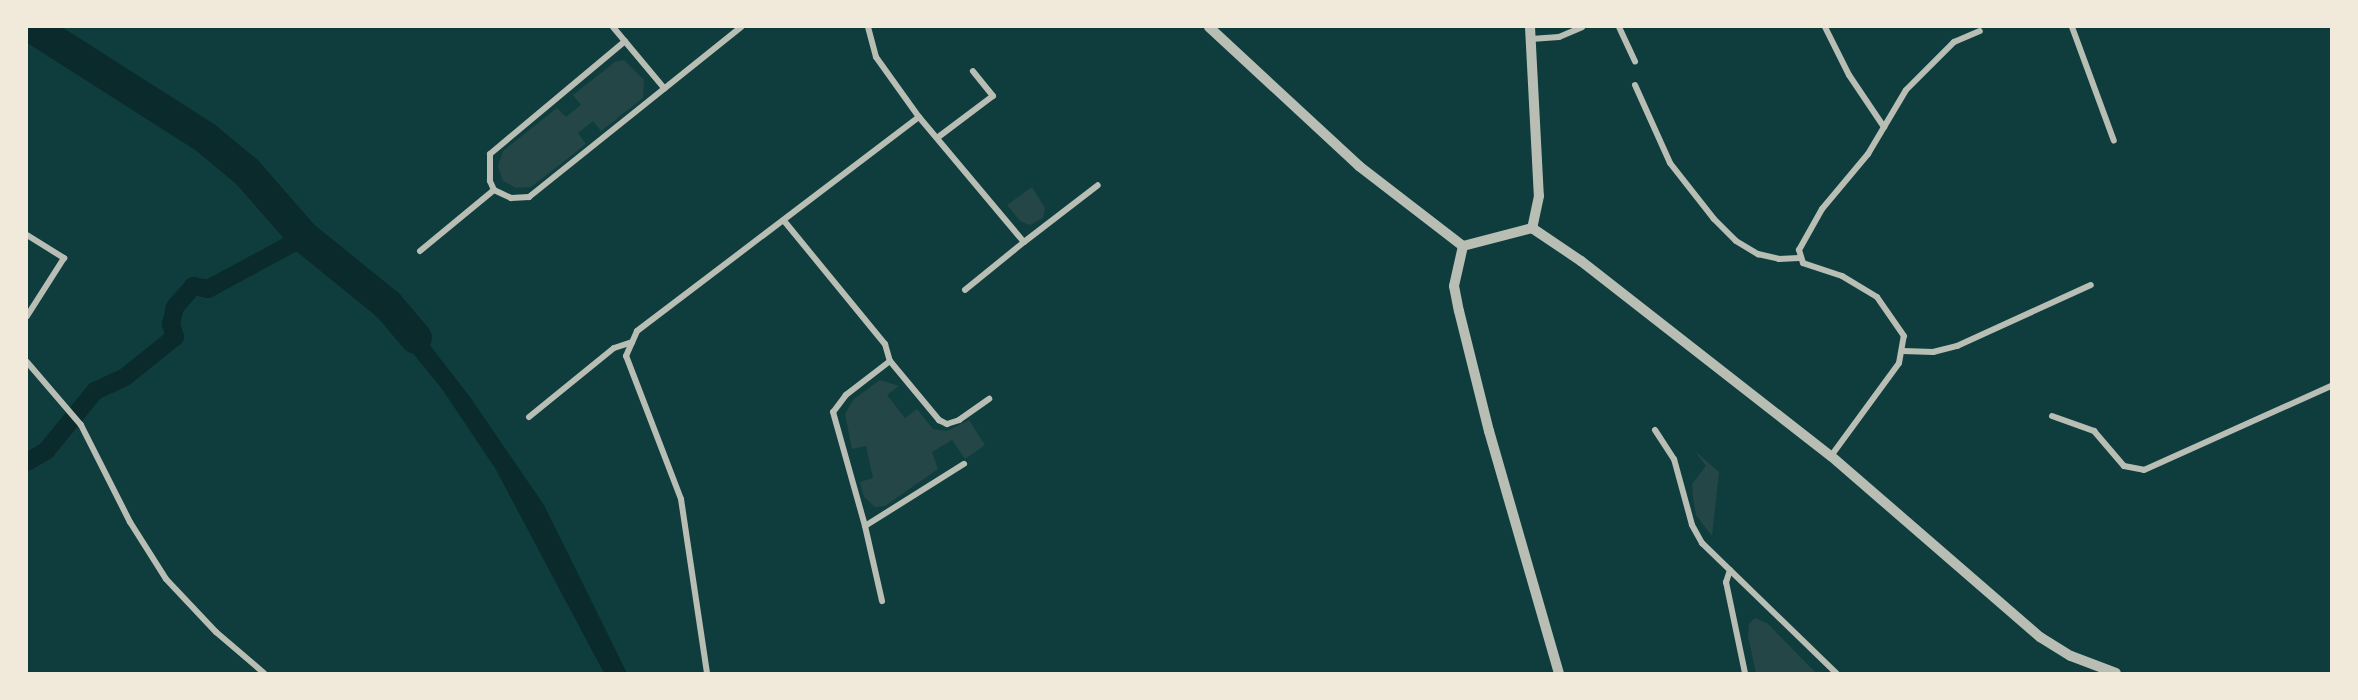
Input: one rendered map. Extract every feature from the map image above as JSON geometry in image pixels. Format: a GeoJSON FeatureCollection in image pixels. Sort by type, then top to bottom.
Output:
{"type":"FeatureCollection","features":[{"type":"Feature","properties":{"kind":"street"},"geometry":{"type":"LineString","coordinates":[[613,27],[664,88]]}},
{"type":"Feature","properties":{"kind":"street"},"geometry":{"type":"LineString","coordinates":[[625,41],[490,154],[490,181],[494,189],[512,198],[529,197],[741,27]]}},
{"type":"Feature","properties":{"kind":"street"},"geometry":{"type":"LineString","coordinates":[[868,27],[876,57],[919,117],[1024,242]]}},
{"type":"Feature","properties":{"kind":"street"},"geometry":{"type":"LineString","coordinates":[[1209,27],[1359,166],[1463,246]]}},
{"type":"Feature","properties":{"kind":"street"},"geometry":{"type":"LineString","coordinates":[[1530,27],[1539,196],[1532,228]]}},
{"type":"Feature","properties":{"kind":"street"},"geometry":{"type":"LineString","coordinates":[[1531,39],[1559,37],[1582,27]]}},
{"type":"Feature","properties":{"kind":"street"},"geometry":{"type":"LineString","coordinates":[[1619,27],[1635,62]]}},
{"type":"Feature","properties":{"kind":"street"},"geometry":{"type":"LineString","coordinates":[[1825,27],[1854,83],[1884,127]]}},
{"type":"Feature","properties":{"kind":"street"},"geometry":{"type":"LineString","coordinates":[[2072,27],[2114,141]]}},
{"type":"Feature","properties":{"kind":"street"},"geometry":{"type":"LineString","coordinates":[[1799,258],[1799,250],[1822,209],[1884,127],[1906,90],[1929,64],[1954,42],[1980,30]]}},
{"type":"Feature","properties":{"kind":"street"},"geometry":{"type":"LineString","coordinates":[[937,138],[993,96],[973,71]]}},
{"type":"Feature","properties":{"kind":"street"},"geometry":{"type":"LineString","coordinates":[[1635,85],[1670,163],[1714,219],[1736,241],[1758,254],[1779,259],[1799,258],[1877,297],[1900,326],[1903,351],[1899,363],[1831,456]]}},
{"type":"Feature","properties":{"kind":"street"},"geometry":{"type":"LineString","coordinates":[[707,673],[681,499],[626,356],[637,331],[785,222],[919,117]]}},
{"type":"Feature","properties":{"kind":"street"},"geometry":{"type":"LineString","coordinates":[[965,290],[1098,185]]}},
{"type":"Feature","properties":{"kind":"street"},"geometry":{"type":"LineString","coordinates":[[420,251],[494,189]]}},
{"type":"Feature","properties":{"kind":"street"},"geometry":{"type":"LineString","coordinates":[[785,222],[885,344],[890,361],[939,420],[947,424],[959,420],[989,399]]}},
{"type":"Feature","properties":{"kind":"street"},"geometry":{"type":"LineString","coordinates":[[1463,246],[1532,228],[1581,261],[1831,456],[2040,637],[2071,656],[2116,673]]}},
{"type":"Feature","properties":{"kind":"street"},"geometry":{"type":"LineString","coordinates":[[27,235],[64,258],[27,315]]}},
{"type":"Feature","properties":{"kind":"street"},"geometry":{"type":"LineString","coordinates":[[1463,246],[1456,266],[1454,286],[1459,311],[1489,431],[1559,673]]}},
{"type":"Feature","properties":{"kind":"street"},"geometry":{"type":"LineString","coordinates":[[1903,351],[1957,346],[2091,285]]}},
{"type":"Feature","properties":{"kind":"street"},"geometry":{"type":"LineString","coordinates":[[529,417],[614,348],[632,342]]}},
{"type":"Feature","properties":{"kind":"street"},"geometry":{"type":"LineString","coordinates":[[882,601],[865,526],[833,412],[846,395],[890,361]]}},
{"type":"Feature","properties":{"kind":"street"},"geometry":{"type":"LineString","coordinates":[[27,362],[70,409],[81,425],[130,522],[166,579],[216,632],[264,673]]}},
{"type":"Feature","properties":{"kind":"street"},"geometry":{"type":"LineString","coordinates":[[2052,416],[2094,431],[2124,466],[2144,470],[2331,386]]}},
{"type":"Feature","properties":{"kind":"street"},"geometry":{"type":"LineString","coordinates":[[1655,430],[1674,459],[1692,525],[1702,543],[1836,673]]}},
{"type":"Feature","properties":{"kind":"street"},"geometry":{"type":"LineString","coordinates":[[865,526],[964,464]]}},
{"type":"Feature","properties":{"kind":"street"},"geometry":{"type":"LineString","coordinates":[[1730,570],[1726,582],[1745,673]]}},
{"type":"Feature","properties":{"kind":"shaded area"},"geometry":{"type":"Polygon","coordinates":[[[624,60],[644,80],[643,98],[601,131],[593,121],[578,133],[586,144],[531,187],[516,188],[503,181],[498,166],[503,151],[557,108],[566,117],[581,105],[573,95],[615,62],[624,60]]]}},
{"type":"Feature","properties":{"kind":"shaded area"},"geometry":{"type":"Polygon","coordinates":[[[1032,187],[1045,208],[1043,218],[1030,225],[1020,221],[1007,205],[1032,187]]]}},
{"type":"Feature","properties":{"kind":"shaded area"},"geometry":{"type":"Polygon","coordinates":[[[394,299],[470,397],[544,505],[627,673],[604,673],[495,468],[442,389],[380,313],[394,299]]]}},
{"type":"Feature","properties":{"kind":"shaded area"},"geometry":{"type":"Polygon","coordinates":[[[880,380],[899,386],[887,395],[905,418],[917,409],[933,429],[947,431],[969,420],[985,445],[965,459],[952,440],[932,452],[938,469],[885,506],[875,507],[864,497],[860,482],[873,478],[866,446],[852,449],[845,414],[854,399],[880,380]]]}},
{"type":"Feature","properties":{"kind":"shaded area"},"geometry":{"type":"Polygon","coordinates":[[[1695,451],[1719,472],[1712,536],[1696,515],[1692,484],[1706,466],[1695,451]]]}},
{"type":"Feature","properties":{"kind":"shaded area"},"geometry":{"type":"Polygon","coordinates":[[[1755,618],[1767,623],[1816,673],[1756,673],[1748,637],[1749,624],[1755,618]]]}},
{"type":"Feature","properties":{"kind":"waterway"},"geometry":{"type":"LineString","coordinates":[[32,27],[206,138],[247,172],[304,237],[388,305],[416,338]]}},
{"type":"Feature","properties":{"kind":"waterway"},"geometry":{"type":"LineString","coordinates":[[27,462],[46,451],[95,391],[125,377],[175,337],[171,324],[175,307],[193,286],[208,289],[304,237]]}}]}
